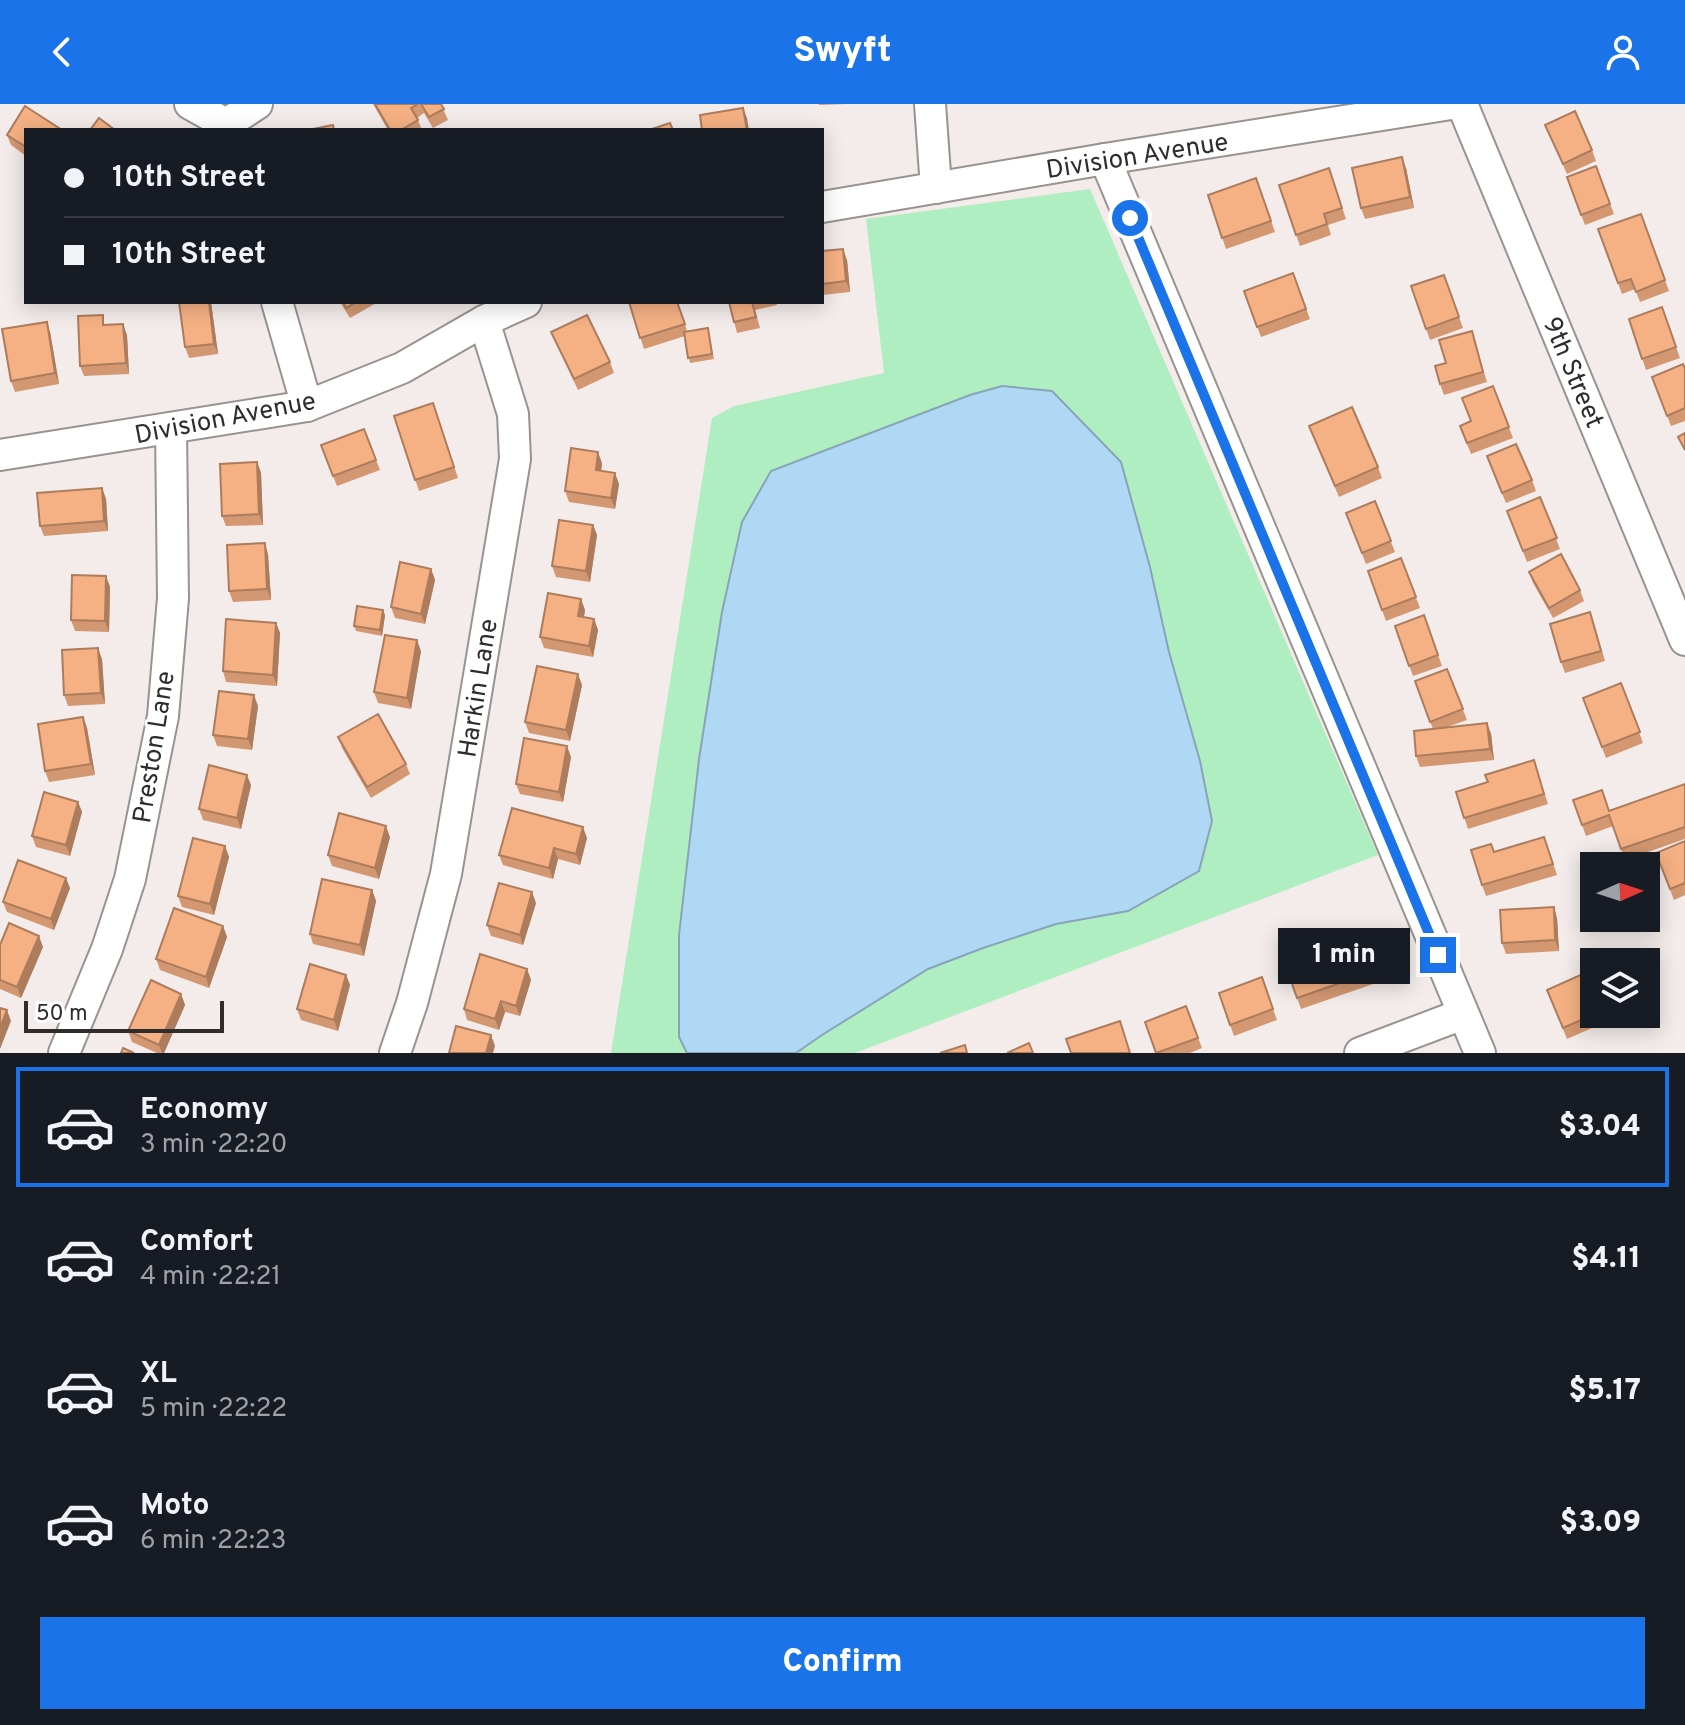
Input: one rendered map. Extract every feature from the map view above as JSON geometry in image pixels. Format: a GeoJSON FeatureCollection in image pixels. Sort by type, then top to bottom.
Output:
{"type":"FeatureCollection","features":[{"type":"Feature","properties":{"kind":"street"},"geometry":{"type":"LineString","coordinates":[[190,104],[227,127],[257,104]]}},
{"type":"Feature","properties":{"kind":"street"},"geometry":{"type":"LineString","coordinates":[[930,104],[936,188]]}},
{"type":"Feature","properties":{"kind":"street","name":"Division Avenue"},"geometry":{"type":"LineString","coordinates":[[824,207],[1451,104]]}},
{"type":"Feature","properties":{"kind":"street","name":"9th Street"},"geometry":{"type":"LineString","coordinates":[[1462,104],[1685,640]]}},
{"type":"Feature","properties":{"kind":"street"},"geometry":{"type":"LineString","coordinates":[[1105,159],[1480,1053]]}},
{"type":"Feature","properties":{"kind":"street"},"geometry":{"type":"LineString","coordinates":[[278,304],[307,406]]}},
{"type":"Feature","properties":{"kind":"street","name":"Division Avenue"},"geometry":{"type":"LineString","coordinates":[[0,455],[307,406],[402,368],[484,321],[522,304]]}},
{"type":"Feature","properties":{"kind":"street","name":"Harkin Lane"},"geometry":{"type":"LineString","coordinates":[[395,1053],[412,1003],[446,874],[515,459],[513,414],[484,321]]}},
{"type":"Feature","properties":{"kind":"street","name":"Preston Lane"},"geometry":{"type":"LineString","coordinates":[[64,1053],[107,949],[130,879],[163,716],[173,598],[171,428]]}},
{"type":"Feature","properties":{"kind":"street"},"geometry":{"type":"LineString","coordinates":[[1360,1053],[1463,1014]]}},
{"type":"Feature","properties":{"kind":"green space"},"geometry":{"type":"Polygon","coordinates":[[[1090,189],[1378,855],[855,1053],[611,1053],[712,418],[734,406],[884,373],[866,219],[1090,189]]]}},
{"type":"Feature","properties":{"kind":"water"},"geometry":{"type":"Polygon","coordinates":[[[1002,386],[1052,391],[1121,462],[1200,761],[1212,821],[1199,871],[1128,911],[1056,924],[928,969],[796,1053],[687,1053],[679,1037],[679,935],[699,759],[722,612],[742,522],[771,471],[970,395],[1002,386]]]}},
{"type":"Feature","properties":{"kind":"building"},"geometry":{"type":"Polygon","coordinates":[[[375,104],[418,104],[411,108],[418,120],[404,128],[389,128],[375,104]]]}},
{"type":"Feature","properties":{"kind":"building"},"geometry":{"type":"Polygon","coordinates":[[[421,104],[441,104],[444,109],[429,117],[421,104]]]}},
{"type":"Feature","properties":{"kind":"building"},"geometry":{"type":"Polygon","coordinates":[[[25,106],[59,128],[24,128],[24,146],[7,135],[25,106]]]}},
{"type":"Feature","properties":{"kind":"building"},"geometry":{"type":"Polygon","coordinates":[[[743,108],[747,128],[702,128],[700,115],[743,108]]]}},
{"type":"Feature","properties":{"kind":"building"},"geometry":{"type":"Polygon","coordinates":[[[1575,111],[1592,150],[1563,164],[1545,125],[1575,111]]]}},
{"type":"Feature","properties":{"kind":"building"},"geometry":{"type":"Polygon","coordinates":[[[99,118],[112,128],[92,128],[99,118]]]}},
{"type":"Feature","properties":{"kind":"building"},"geometry":{"type":"Polygon","coordinates":[[[670,123],[672,128],[655,128],[670,123]]]}},
{"type":"Feature","properties":{"kind":"building"},"geometry":{"type":"Polygon","coordinates":[[[1402,157],[1410,197],[1361,208],[1352,168],[1402,157]]]}},
{"type":"Feature","properties":{"kind":"building"},"geometry":{"type":"Polygon","coordinates":[[[1596,166],[1610,204],[1581,215],[1567,177],[1596,166]]]}},
{"type":"Feature","properties":{"kind":"building"},"geometry":{"type":"Polygon","coordinates":[[[1329,168],[1342,208],[1324,214],[1327,224],[1296,235],[1279,185],[1329,168]]]}},
{"type":"Feature","properties":{"kind":"building"},"geometry":{"type":"Polygon","coordinates":[[[1256,178],[1271,221],[1222,238],[1208,195],[1256,178]]]}},
{"type":"Feature","properties":{"kind":"building"},"geometry":{"type":"Polygon","coordinates":[[[1641,214],[1665,280],[1636,292],[1631,279],[1618,283],[1598,229],[1641,214]]]}},
{"type":"Feature","properties":{"kind":"building"},"geometry":{"type":"Polygon","coordinates":[[[843,249],[846,281],[824,284],[824,251],[843,249]]]}},
{"type":"Feature","properties":{"kind":"building"},"geometry":{"type":"Polygon","coordinates":[[[1293,273],[1306,309],[1257,327],[1244,291],[1293,273]]]}},
{"type":"Feature","properties":{"kind":"building"},"geometry":{"type":"Polygon","coordinates":[[[1444,275],[1459,317],[1426,329],[1411,286],[1444,275]]]}},
{"type":"Feature","properties":{"kind":"building"},"geometry":{"type":"Polygon","coordinates":[[[179,304],[209,304],[214,344],[185,347],[179,304]]]}},
{"type":"Feature","properties":{"kind":"building"},"geometry":{"type":"Polygon","coordinates":[[[630,304],[678,304],[685,324],[640,338],[630,304]]]}},
{"type":"Feature","properties":{"kind":"building"},"geometry":{"type":"Polygon","coordinates":[[[730,304],[753,304],[756,317],[734,322],[730,304]]]}},
{"type":"Feature","properties":{"kind":"building"},"geometry":{"type":"Polygon","coordinates":[[[1662,307],[1676,347],[1642,359],[1629,319],[1662,307]]]}},
{"type":"Feature","properties":{"kind":"building"},"geometry":{"type":"Polygon","coordinates":[[[103,315],[103,325],[123,324],[126,363],[80,366],[78,316],[103,315]]]}},
{"type":"Feature","properties":{"kind":"building"},"geometry":{"type":"Polygon","coordinates":[[[587,315],[610,362],[574,379],[551,332],[587,315]]]}},
{"type":"Feature","properties":{"kind":"building"},"geometry":{"type":"Polygon","coordinates":[[[47,322],[55,373],[11,381],[2,329],[47,322]]]}},
{"type":"Feature","properties":{"kind":"building"},"geometry":{"type":"Polygon","coordinates":[[[708,328],[712,354],[688,358],[684,332],[708,328]]]}},
{"type":"Feature","properties":{"kind":"building"},"geometry":{"type":"Polygon","coordinates":[[[1472,331],[1483,372],[1440,384],[1435,366],[1446,363],[1439,340],[1472,331]]]}},
{"type":"Feature","properties":{"kind":"building"},"geometry":{"type":"Polygon","coordinates":[[[1683,364],[1685,408],[1667,416],[1652,377],[1683,364]]]}},
{"type":"Feature","properties":{"kind":"building"},"geometry":{"type":"Polygon","coordinates":[[[1493,386],[1509,427],[1467,443],[1460,426],[1471,421],[1462,398],[1493,386]]]}},
{"type":"Feature","properties":{"kind":"building"},"geometry":{"type":"Polygon","coordinates":[[[433,403],[454,467],[415,480],[394,416],[433,403]]]}},
{"type":"Feature","properties":{"kind":"building"},"geometry":{"type":"Polygon","coordinates":[[[1352,407],[1378,467],[1335,486],[1309,426],[1352,407]]]}},
{"type":"Feature","properties":{"kind":"building"},"geometry":{"type":"Polygon","coordinates":[[[364,429],[376,460],[333,476],[321,445],[364,429]]]}},
{"type":"Feature","properties":{"kind":"building"},"geometry":{"type":"Polygon","coordinates":[[[1685,433],[1685,450],[1678,437],[1685,433]]]}},
{"type":"Feature","properties":{"kind":"building"},"geometry":{"type":"Polygon","coordinates":[[[1516,444],[1532,480],[1502,493],[1487,456],[1516,444]]]}},
{"type":"Feature","properties":{"kind":"building"},"geometry":{"type":"Polygon","coordinates":[[[571,448],[598,452],[596,470],[615,473],[611,498],[565,491],[571,448]]]}},
{"type":"Feature","properties":{"kind":"building"},"geometry":{"type":"Polygon","coordinates":[[[257,462],[259,514],[222,516],[220,464],[257,462]]]}},
{"type":"Feature","properties":{"kind":"building"},"geometry":{"type":"Polygon","coordinates":[[[102,488],[104,521],[40,526],[37,493],[102,488]]]}},
{"type":"Feature","properties":{"kind":"building"},"geometry":{"type":"Polygon","coordinates":[[[1540,497],[1557,538],[1523,551],[1507,511],[1540,497]]]}},
{"type":"Feature","properties":{"kind":"building"},"geometry":{"type":"Polygon","coordinates":[[[1375,501],[1391,541],[1362,553],[1346,513],[1375,501]]]}},
{"type":"Feature","properties":{"kind":"building"},"geometry":{"type":"Polygon","coordinates":[[[559,520],[593,525],[586,571],[552,566],[559,520]]]}},
{"type":"Feature","properties":{"kind":"building"},"geometry":{"type":"Polygon","coordinates":[[[265,543],[267,589],[229,591],[227,545],[265,543]]]}},
{"type":"Feature","properties":{"kind":"building"},"geometry":{"type":"Polygon","coordinates":[[[1561,554],[1580,590],[1549,608],[1529,572],[1561,554]]]}},
{"type":"Feature","properties":{"kind":"building"},"geometry":{"type":"Polygon","coordinates":[[[1401,558],[1416,597],[1382,610],[1368,571],[1401,558]]]}},
{"type":"Feature","properties":{"kind":"building"},"geometry":{"type":"Polygon","coordinates":[[[400,562],[431,569],[421,614],[391,607],[400,562]]]}},
{"type":"Feature","properties":{"kind":"building"},"geometry":{"type":"Polygon","coordinates":[[[72,575],[106,576],[105,621],[71,620],[72,575]]]}},
{"type":"Feature","properties":{"kind":"building"},"geometry":{"type":"Polygon","coordinates":[[[548,593],[581,599],[578,616],[594,619],[589,646],[540,637],[548,593]]]}},
{"type":"Feature","properties":{"kind":"building"},"geometry":{"type":"Polygon","coordinates":[[[357,606],[383,610],[380,630],[354,626],[357,606]]]}},
{"type":"Feature","properties":{"kind":"building"},"geometry":{"type":"Polygon","coordinates":[[[1590,612],[1601,651],[1561,662],[1550,624],[1590,612]]]}},
{"type":"Feature","properties":{"kind":"building"},"geometry":{"type":"Polygon","coordinates":[[[1424,615],[1438,655],[1409,666],[1395,626],[1424,615]]]}},
{"type":"Feature","properties":{"kind":"building"},"geometry":{"type":"Polygon","coordinates":[[[226,619],[276,623],[273,675],[223,671],[226,619]]]}},
{"type":"Feature","properties":{"kind":"building"},"geometry":{"type":"Polygon","coordinates":[[[385,635],[417,640],[407,698],[374,692],[385,635]]]}},
{"type":"Feature","properties":{"kind":"building"},"geometry":{"type":"Polygon","coordinates":[[[98,648],[101,693],[64,695],[62,650],[98,648]]]}},
{"type":"Feature","properties":{"kind":"building"},"geometry":{"type":"Polygon","coordinates":[[[537,666],[578,674],[566,730],[525,722],[537,666]]]}},
{"type":"Feature","properties":{"kind":"building"},"geometry":{"type":"Polygon","coordinates":[[[1447,669],[1463,709],[1430,722],[1415,681],[1447,669]]]}},
{"type":"Feature","properties":{"kind":"building"},"geometry":{"type":"Polygon","coordinates":[[[1621,683],[1640,732],[1602,747],[1583,698],[1621,683]]]}},
{"type":"Feature","properties":{"kind":"building"},"geometry":{"type":"Polygon","coordinates":[[[219,691],[254,695],[248,739],[213,735],[219,691]]]}},
{"type":"Feature","properties":{"kind":"building"},"geometry":{"type":"Polygon","coordinates":[[[378,714],[406,764],[367,787],[338,737],[378,714]]]}},
{"type":"Feature","properties":{"kind":"building"},"geometry":{"type":"Polygon","coordinates":[[[83,717],[91,764],[45,771],[38,724],[83,717]]]}},
{"type":"Feature","properties":{"kind":"building"},"geometry":{"type":"Polygon","coordinates":[[[1487,723],[1490,749],[1416,756],[1414,731],[1487,723]]]}},
{"type":"Feature","properties":{"kind":"building"},"geometry":{"type":"Polygon","coordinates":[[[524,738],[567,746],[559,792],[516,784],[524,738]]]}},
{"type":"Feature","properties":{"kind":"building"},"geometry":{"type":"Polygon","coordinates":[[[1534,760],[1544,794],[1464,818],[1456,792],[1488,782],[1485,775],[1534,760]]]}},
{"type":"Feature","properties":{"kind":"building"},"geometry":{"type":"Polygon","coordinates":[[[209,765],[247,775],[237,818],[199,809],[209,765]]]}},
{"type":"Feature","properties":{"kind":"building"},"geometry":{"type":"Polygon","coordinates":[[[1685,784],[1685,827],[1621,849],[1609,815],[1582,825],[1573,800],[1602,790],[1609,811],[1685,784]]]}},
{"type":"Feature","properties":{"kind":"building"},"geometry":{"type":"Polygon","coordinates":[[[44,792],[78,802],[66,845],[32,836],[44,792]]]}},
{"type":"Feature","properties":{"kind":"building"},"geometry":{"type":"Polygon","coordinates":[[[512,808],[583,827],[576,854],[554,848],[549,868],[499,855],[512,808]]]}},
{"type":"Feature","properties":{"kind":"building"},"geometry":{"type":"Polygon","coordinates":[[[339,813],[386,826],[375,868],[328,855],[339,813]]]}},
{"type":"Feature","properties":{"kind":"building"},"geometry":{"type":"Polygon","coordinates":[[[1544,837],[1553,864],[1482,885],[1471,850],[1491,844],[1494,852],[1544,837]]]}},
{"type":"Feature","properties":{"kind":"building"},"geometry":{"type":"Polygon","coordinates":[[[193,838],[225,846],[210,904],[178,896],[193,838]]]}},
{"type":"Feature","properties":{"kind":"building"},"geometry":{"type":"Polygon","coordinates":[[[1685,841],[1685,883],[1670,889],[1658,852],[1685,841]]]}},
{"type":"Feature","properties":{"kind":"building"},"geometry":{"type":"Polygon","coordinates":[[[18,860],[66,878],[51,919],[3,902],[18,860]]]}},
{"type":"Feature","properties":{"kind":"building"},"geometry":{"type":"Polygon","coordinates":[[[322,879],[372,890],[360,945],[310,934],[322,879]]]}},
{"type":"Feature","properties":{"kind":"building"},"geometry":{"type":"Polygon","coordinates":[[[499,883],[532,892],[520,935],[487,925],[499,883]]]}},
{"type":"Feature","properties":{"kind":"building"},"geometry":{"type":"Polygon","coordinates":[[[1554,907],[1555,940],[1502,943],[1500,910],[1554,907]]]}},
{"type":"Feature","properties":{"kind":"building"},"geometry":{"type":"Polygon","coordinates":[[[174,908],[223,926],[206,977],[156,959],[174,908]]]}},
{"type":"Feature","properties":{"kind":"building"},"geometry":{"type":"Polygon","coordinates":[[[9,923],[39,936],[17,987],[0,980],[0,945],[9,923]]]}},
{"type":"Feature","properties":{"kind":"building"},"geometry":{"type":"Polygon","coordinates":[[[1359,935],[1372,972],[1297,998],[1284,961],[1359,935]]]}},
{"type":"Feature","properties":{"kind":"building"},"geometry":{"type":"Polygon","coordinates":[[[480,954],[527,969],[516,1006],[501,1001],[495,1019],[464,1009],[480,954]]]}},
{"type":"Feature","properties":{"kind":"building"},"geometry":{"type":"Polygon","coordinates":[[[310,964],[346,975],[334,1020],[297,1009],[310,964]]]}},
{"type":"Feature","properties":{"kind":"building"},"geometry":{"type":"Polygon","coordinates":[[[1580,975],[1580,1021],[1563,1028],[1547,990],[1580,975]]]}},
{"type":"Feature","properties":{"kind":"building"},"geometry":{"type":"Polygon","coordinates":[[[1262,977],[1273,1009],[1230,1025],[1219,993],[1262,977]]]}},
{"type":"Feature","properties":{"kind":"building"},"geometry":{"type":"Polygon","coordinates":[[[151,980],[181,994],[159,1045],[128,1031],[151,980]]]}},
{"type":"Feature","properties":{"kind":"building"},"geometry":{"type":"Polygon","coordinates":[[[1186,1006],[1198,1038],[1156,1053],[1145,1022],[1186,1006]]]}},
{"type":"Feature","properties":{"kind":"building"},"geometry":{"type":"Polygon","coordinates":[[[0,1008],[7,1010],[0,1028],[0,1008]]]}},
{"type":"Feature","properties":{"kind":"building"},"geometry":{"type":"Polygon","coordinates":[[[1120,1021],[1130,1053],[1071,1053],[1066,1039],[1120,1021]]]}},
{"type":"Feature","properties":{"kind":"building"},"geometry":{"type":"Polygon","coordinates":[[[456,1026],[491,1035],[486,1053],[449,1053],[456,1026]]]}},
{"type":"Feature","properties":{"kind":"building"},"geometry":{"type":"Polygon","coordinates":[[[1029,1043],[1033,1053],[1007,1053],[1029,1043]]]}},
{"type":"Feature","properties":{"kind":"building"},"geometry":{"type":"Polygon","coordinates":[[[965,1045],[967,1053],[940,1053],[965,1045]]]}},
{"type":"Feature","properties":{"kind":"route"},"geometry":{"type":"LineString","coordinates":[[1130,218],[1438,955]]}}]}
